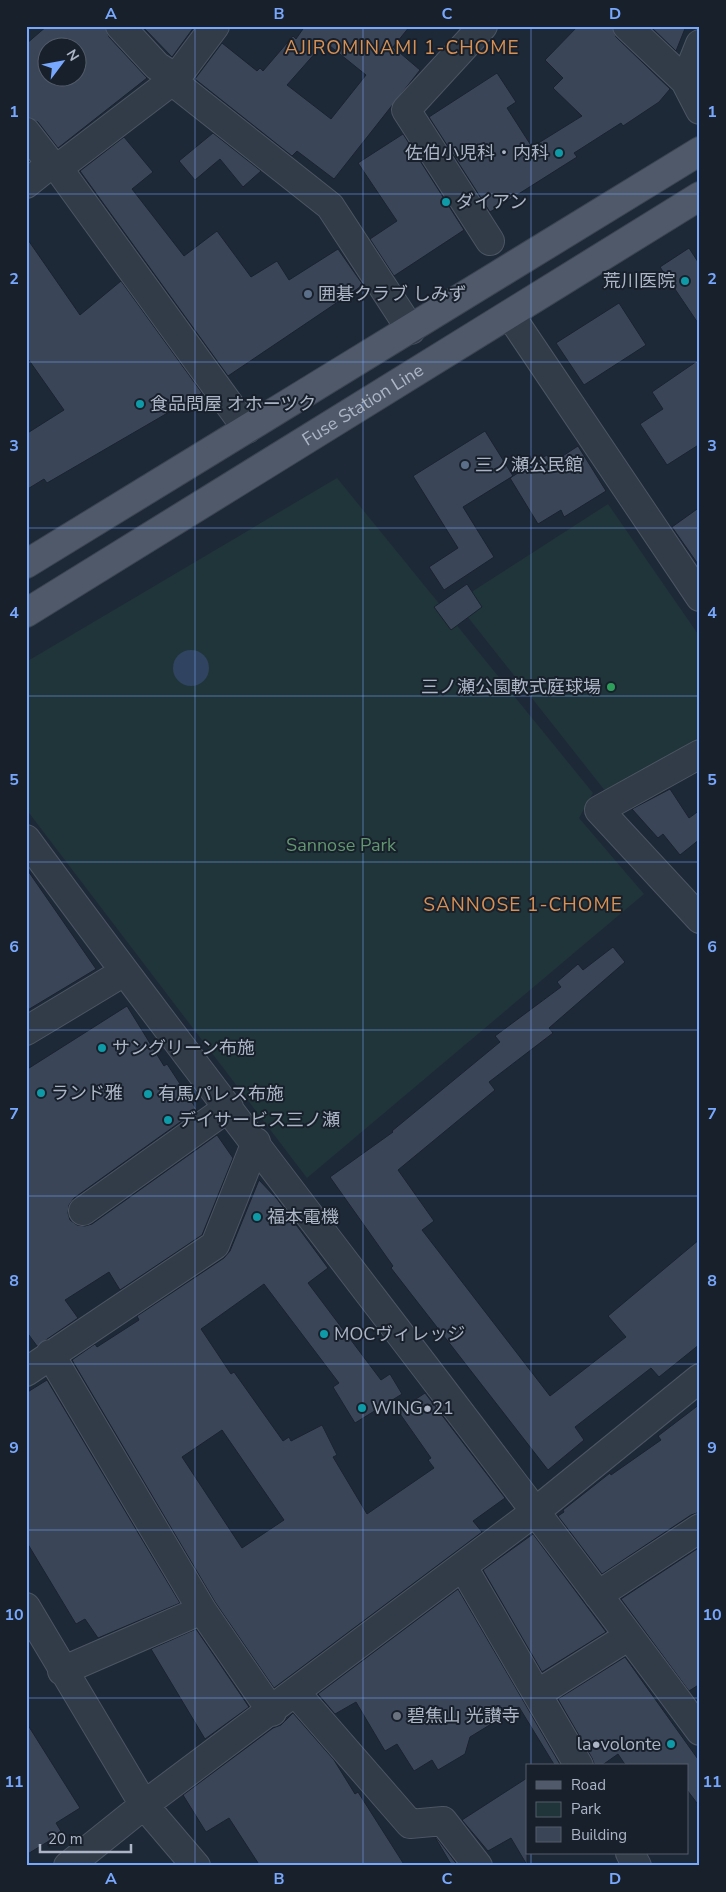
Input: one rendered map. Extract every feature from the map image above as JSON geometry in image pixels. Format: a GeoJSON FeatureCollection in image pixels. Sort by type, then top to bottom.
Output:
{"type":"FeatureCollection","features":[{"type":"Feature","properties":{"kind":"main road"},"geometry":{"type":"LineString","coordinates":[[27,562],[411,330],[700,151]]}},
{"type":"Feature","properties":{"kind":"main road","name":"Fuse Station Line"},"geometry":{"type":"LineString","coordinates":[[26,613],[700,196]]}},
{"type":"Feature","properties":{"kind":"street"},"geometry":{"type":"LineString","coordinates":[[120,26],[157,66],[330,206],[411,330]]}},
{"type":"Feature","properties":{"kind":"street"},"geometry":{"type":"LineString","coordinates":[[26,184],[174,80],[216,26]]}},
{"type":"Feature","properties":{"kind":"street"},"geometry":{"type":"LineString","coordinates":[[482,26],[406,110],[490,242]]}},
{"type":"Feature","properties":{"kind":"street"},"geometry":{"type":"LineString","coordinates":[[627,26],[685,81],[700,110]]}},
{"type":"Feature","properties":{"kind":"street"},"geometry":{"type":"LineString","coordinates":[[685,81],[700,44]]}},
{"type":"Feature","properties":{"kind":"street"},"geometry":{"type":"LineString","coordinates":[[26,132],[54,166],[247,429]]}},
{"type":"Feature","properties":{"kind":"street"},"geometry":{"type":"LineString","coordinates":[[510,315],[700,597]]}},
{"type":"Feature","properties":{"kind":"street"},"geometry":{"type":"LineString","coordinates":[[700,754],[599,810],[700,919]]}},
{"type":"Feature","properties":{"kind":"street"},"geometry":{"type":"LineString","coordinates":[[29,848],[256,1142],[629,1636],[690,1699],[700,1731]]}},
{"type":"Feature","properties":{"kind":"street"},"geometry":{"type":"LineString","coordinates":[[26,1031],[124,972]]}},
{"type":"Feature","properties":{"kind":"street"},"geometry":{"type":"LineString","coordinates":[[83,1211],[229,1107]]}},
{"type":"Feature","properties":{"kind":"street"},"geometry":{"type":"LineString","coordinates":[[26,1372],[50,1354],[215,1245],[256,1142]]}},
{"type":"Feature","properties":{"kind":"street"},"geometry":{"type":"LineString","coordinates":[[50,1354],[202,1610],[272,1712]]}},
{"type":"Feature","properties":{"kind":"street"},"geometry":{"type":"LineString","coordinates":[[68,1866],[144,1805],[272,1712],[536,1511],[700,1378]]}},
{"type":"Feature","properties":{"kind":"street"},"geometry":{"type":"LineString","coordinates":[[598,1595],[700,1528]]}},
{"type":"Feature","properties":{"kind":"street"},"geometry":{"type":"LineString","coordinates":[[462,1567],[578,1764]]}},
{"type":"Feature","properties":{"kind":"street"},"geometry":{"type":"LineString","coordinates":[[26,1607],[62,1671],[144,1805],[196,1866]]}},
{"type":"Feature","properties":{"kind":"street"},"geometry":{"type":"LineString","coordinates":[[62,1671],[202,1610]]}},
{"type":"Feature","properties":{"kind":"street"},"geometry":{"type":"LineString","coordinates":[[537,1694],[629,1636]]}},
{"type":"Feature","properties":{"kind":"street"},"geometry":{"type":"LineString","coordinates":[[296,1693],[410,1824],[443,1821],[478,1866]]}},
{"type":"Feature","properties":{"kind":"street"},"geometry":{"type":"LineString","coordinates":[[631,1854],[637,1866]]}},
{"type":"Feature","properties":{"kind":"green space","name":"Sannose Park"},"geometry":{"type":"Polygon","coordinates":[[[337,478],[593,793],[579,818],[644,894],[307,1178],[26,809],[26,662],[337,478]]]}},
{"type":"Feature","properties":{"kind":"green space","name":"三ノ瀬公園軟式庭球場"},"geometry":{"type":"Polygon","coordinates":[[[608,504],[700,637],[700,737],[606,792],[456,602],[608,504]]]}},
{"type":"Feature","properties":{"kind":"water"},"geometry":{"type":"Polygon","coordinates":[[[191,650],[203,656],[209,668],[203,680],[191,686],[179,680],[173,668],[179,656],[191,650]]]}},
{"type":"Feature","properties":{"kind":"building"},"geometry":{"type":"Polygon","coordinates":[[[47,26],[105,26],[109,37],[147,78],[58,148],[38,122],[26,117],[26,44],[47,26]]]}},
{"type":"Feature","properties":{"kind":"building"},"geometry":{"type":"Polygon","coordinates":[[[142,26],[193,26],[194,27],[172,57],[142,26]]]}},
{"type":"Feature","properties":{"kind":"building"},"geometry":{"type":"Polygon","coordinates":[[[305,26],[410,26],[393,47],[420,70],[334,179],[297,151],[292,156],[195,79],[222,43],[257,71],[260,68],[263,71],[293,36],[296,39],[305,26]],[[325,42],[287,85],[331,119],[366,75],[325,42]]]}},
{"type":"Feature","properties":{"kind":"building"},"geometry":{"type":"Polygon","coordinates":[[[578,26],[612,26],[616,37],[670,89],[659,102],[623,126],[621,123],[574,153],[577,157],[490,212],[429,117],[497,73],[516,102],[507,108],[532,147],[582,116],[553,88],[563,78],[545,60],[578,26]]]}},
{"type":"Feature","properties":{"kind":"building"},"geometry":{"type":"Polygon","coordinates":[[[650,26],[686,26],[676,51],[650,26]]]}},
{"type":"Feature","properties":{"kind":"building"},"geometry":{"type":"Polygon","coordinates":[[[213,133],[261,171],[243,187],[220,159],[195,180],[179,161],[213,133]]]}},
{"type":"Feature","properties":{"kind":"building"},"geometry":{"type":"Polygon","coordinates":[[[403,134],[464,230],[394,276],[370,239],[397,221],[358,163],[403,134]]]}},
{"type":"Feature","properties":{"kind":"building"},"geometry":{"type":"Polygon","coordinates":[[[124,137],[153,172],[132,189],[184,256],[217,231],[251,277],[277,261],[289,280],[338,249],[363,285],[228,376],[80,171],[124,137]]]}},
{"type":"Feature","properties":{"kind":"building"},"geometry":{"type":"Polygon","coordinates":[[[26,237],[80,315],[121,281],[202,393],[47,483],[44,479],[26,490],[26,434],[64,410],[26,356],[26,237]]]}},
{"type":"Feature","properties":{"kind":"building","name":"荒川医院"},"geometry":{"type":"Polygon","coordinates":[[[689,248],[700,265],[700,326],[660,267],[689,248]]]}},
{"type":"Feature","properties":{"kind":"building"},"geometry":{"type":"Polygon","coordinates":[[[619,303],[646,345],[584,385],[556,343],[619,303]]]}},
{"type":"Feature","properties":{"kind":"building"},"geometry":{"type":"Polygon","coordinates":[[[700,359],[700,444],[667,465],[640,424],[663,409],[652,392],[700,359]]]}},
{"type":"Feature","properties":{"kind":"building"},"geometry":{"type":"Polygon","coordinates":[[[485,431],[513,476],[463,507],[494,557],[444,590],[429,567],[458,548],[413,476],[485,431]]]}},
{"type":"Feature","properties":{"kind":"building"},"geometry":{"type":"Polygon","coordinates":[[[578,446],[606,491],[564,517],[561,510],[538,524],[510,478],[547,455],[552,463],[578,446]]]}},
{"type":"Feature","properties":{"kind":"building"},"geometry":{"type":"Polygon","coordinates":[[[700,507],[700,567],[672,527],[700,507]]]}},
{"type":"Feature","properties":{"kind":"building"},"geometry":{"type":"Polygon","coordinates":[[[467,584],[482,607],[451,630],[434,607],[467,584]]]}},
{"type":"Feature","properties":{"kind":"building"},"geometry":{"type":"Polygon","coordinates":[[[670,789],[689,818],[700,810],[700,839],[680,855],[663,834],[658,838],[632,809],[670,789]]]}},
{"type":"Feature","properties":{"kind":"building"},"geometry":{"type":"Polygon","coordinates":[[[26,868],[96,969],[26,1011],[26,868]]]}},
{"type":"Feature","properties":{"kind":"building"},"geometry":{"type":"Polygon","coordinates":[[[613,947],[625,962],[549,1028],[553,1033],[489,1082],[495,1090],[398,1170],[434,1221],[422,1230],[550,1396],[626,1337],[608,1316],[700,1239],[700,1344],[659,1377],[651,1368],[575,1427],[584,1440],[548,1470],[391,1268],[393,1266],[330,1177],[393,1132],[500,1042],[495,1036],[561,987],[557,982],[578,964],[583,970],[613,947]]]}},
{"type":"Feature","properties":{"kind":"building"},"geometry":{"type":"Polygon","coordinates":[[[127,1006],[164,1066],[167,1064],[197,1110],[74,1198],[69,1205],[68,1213],[70,1220],[77,1225],[85,1226],[92,1224],[217,1135],[233,1158],[202,1235],[120,1290],[109,1272],[65,1300],[78,1318],[37,1346],[26,1331],[26,1070],[127,1006]]]}},
{"type":"Feature","properties":{"kind":"building"},"geometry":{"type":"Polygon","coordinates":[[[259,1180],[277,1199],[328,1268],[308,1283],[381,1380],[390,1374],[402,1394],[355,1423],[333,1387],[339,1383],[264,1284],[201,1329],[231,1374],[234,1372],[283,1441],[289,1437],[291,1441],[322,1425],[337,1455],[333,1457],[367,1514],[434,1468],[428,1460],[431,1458],[398,1411],[425,1393],[505,1498],[473,1521],[482,1532],[274,1688],[215,1602],[72,1360],[95,1344],[97,1347],[139,1320],[137,1316],[224,1258],[230,1251],[259,1180]],[[222,1430],[182,1457],[242,1548],[284,1520],[222,1430]]]}},
{"type":"Feature","properties":{"kind":"building"},"geometry":{"type":"Polygon","coordinates":[[[47,1380],[180,1603],[98,1638],[85,1619],[76,1624],[26,1541],[26,1393],[47,1380]]]}},
{"type":"Feature","properties":{"kind":"building"},"geometry":{"type":"Polygon","coordinates":[[[700,1404],[700,1512],[691,1515],[602,1574],[558,1516],[610,1473],[611,1475],[661,1440],[658,1436],[700,1404]]]}},
{"type":"Feature","properties":{"kind":"building"},"geometry":{"type":"Polygon","coordinates":[[[533,1534],[606,1632],[542,1672],[483,1570],[533,1534]]]}},
{"type":"Feature","properties":{"kind":"building"},"geometry":{"type":"Polygon","coordinates":[[[700,1547],[700,1684],[689,1691],[621,1599],[700,1547]]]}},
{"type":"Feature","properties":{"kind":"building"},"geometry":{"type":"Polygon","coordinates":[[[458,1589],[560,1764],[554,1764],[519,1707],[470,1737],[465,1754],[438,1770],[432,1760],[414,1771],[397,1744],[385,1751],[356,1702],[335,1714],[318,1694],[458,1589]]]}},
{"type":"Feature","properties":{"kind":"building"},"geometry":{"type":"Polygon","coordinates":[[[196,1629],[249,1707],[205,1739],[151,1649],[196,1629]]]}},
{"type":"Feature","properties":{"kind":"building"},"geometry":{"type":"Polygon","coordinates":[[[625,1657],[700,1762],[700,1807],[688,1791],[688,1764],[625,1764],[618,1754],[604,1764],[594,1764],[558,1699],[625,1657]]]}},
{"type":"Feature","properties":{"kind":"building"},"geometry":{"type":"Polygon","coordinates":[[[293,1713],[334,1760],[355,1794],[358,1792],[405,1866],[260,1866],[229,1818],[206,1832],[183,1795],[273,1728],[281,1725],[293,1713]]]}},
{"type":"Feature","properties":{"kind":"building"},"geometry":{"type":"Polygon","coordinates":[[[26,1722],[80,1808],[56,1823],[62,1833],[26,1855],[26,1722]]]}},
{"type":"Feature","properties":{"kind":"building"},"geometry":{"type":"Polygon","coordinates":[[[526,1779],[527,1865],[511,1838],[488,1851],[462,1820],[526,1779]]]}},
{"type":"Feature","properties":{"kind":"building"},"geometry":{"type":"Polygon","coordinates":[[[436,1837],[458,1866],[452,1866],[436,1837]]]}},
{"type":"Feature","properties":{"kind":"place","name":"佐伯小児科・内科"},"geometry":{"type":"Point","coordinates":[559,153]}},
{"type":"Feature","properties":{"kind":"place","name":"ダイアン"},"geometry":{"type":"Point","coordinates":[446,202]}},
{"type":"Feature","properties":{"kind":"place","name":"荒川医院"},"geometry":{"type":"Point","coordinates":[685,281]}},
{"type":"Feature","properties":{"kind":"place","name":"囲碁クラブ しみず"},"geometry":{"type":"Point","coordinates":[308,294]}},
{"type":"Feature","properties":{"kind":"place","name":"食品問屋 オホーツク"},"geometry":{"type":"Point","coordinates":[140,404]}},
{"type":"Feature","properties":{"kind":"place","name":"三ノ瀬公民館"},"geometry":{"type":"Point","coordinates":[465,465]}},
{"type":"Feature","properties":{"kind":"place","name":"三ノ瀬公園軟式庭球場"},"geometry":{"type":"Point","coordinates":[611,687]}},
{"type":"Feature","properties":{"kind":"place","name":"サングリーン布施"},"geometry":{"type":"Point","coordinates":[102,1048]}},
{"type":"Feature","properties":{"kind":"place","name":"ランド雅"},"geometry":{"type":"Point","coordinates":[41,1093]}},
{"type":"Feature","properties":{"kind":"place","name":"有馬パレス布施"},"geometry":{"type":"Point","coordinates":[148,1094]}},
{"type":"Feature","properties":{"kind":"place","name":"デイサービス三ノ瀬"},"geometry":{"type":"Point","coordinates":[168,1120]}},
{"type":"Feature","properties":{"kind":"place","name":"福本電機"},"geometry":{"type":"Point","coordinates":[257,1217]}},
{"type":"Feature","properties":{"kind":"place","name":"MOCヴィレッジ"},"geometry":{"type":"Point","coordinates":[324,1334]}},
{"type":"Feature","properties":{"kind":"place","name":"WING•21"},"geometry":{"type":"Point","coordinates":[362,1408]}},
{"type":"Feature","properties":{"kind":"place","name":"碧焦山 光讃寺"},"geometry":{"type":"Point","coordinates":[397,1716]}},
{"type":"Feature","properties":{"kind":"place","name":"la•volonte"},"geometry":{"type":"Point","coordinates":[671,1744]}},
{"type":"Feature","properties":{"kind":"district","name":"AJIROMINAMI 1-CHOME"},"geometry":{"type":"Point","coordinates":[402,47]}},
{"type":"Feature","properties":{"kind":"district","name":"SANNOSE 1-CHOME"},"geometry":{"type":"Point","coordinates":[523,904]}}]}
